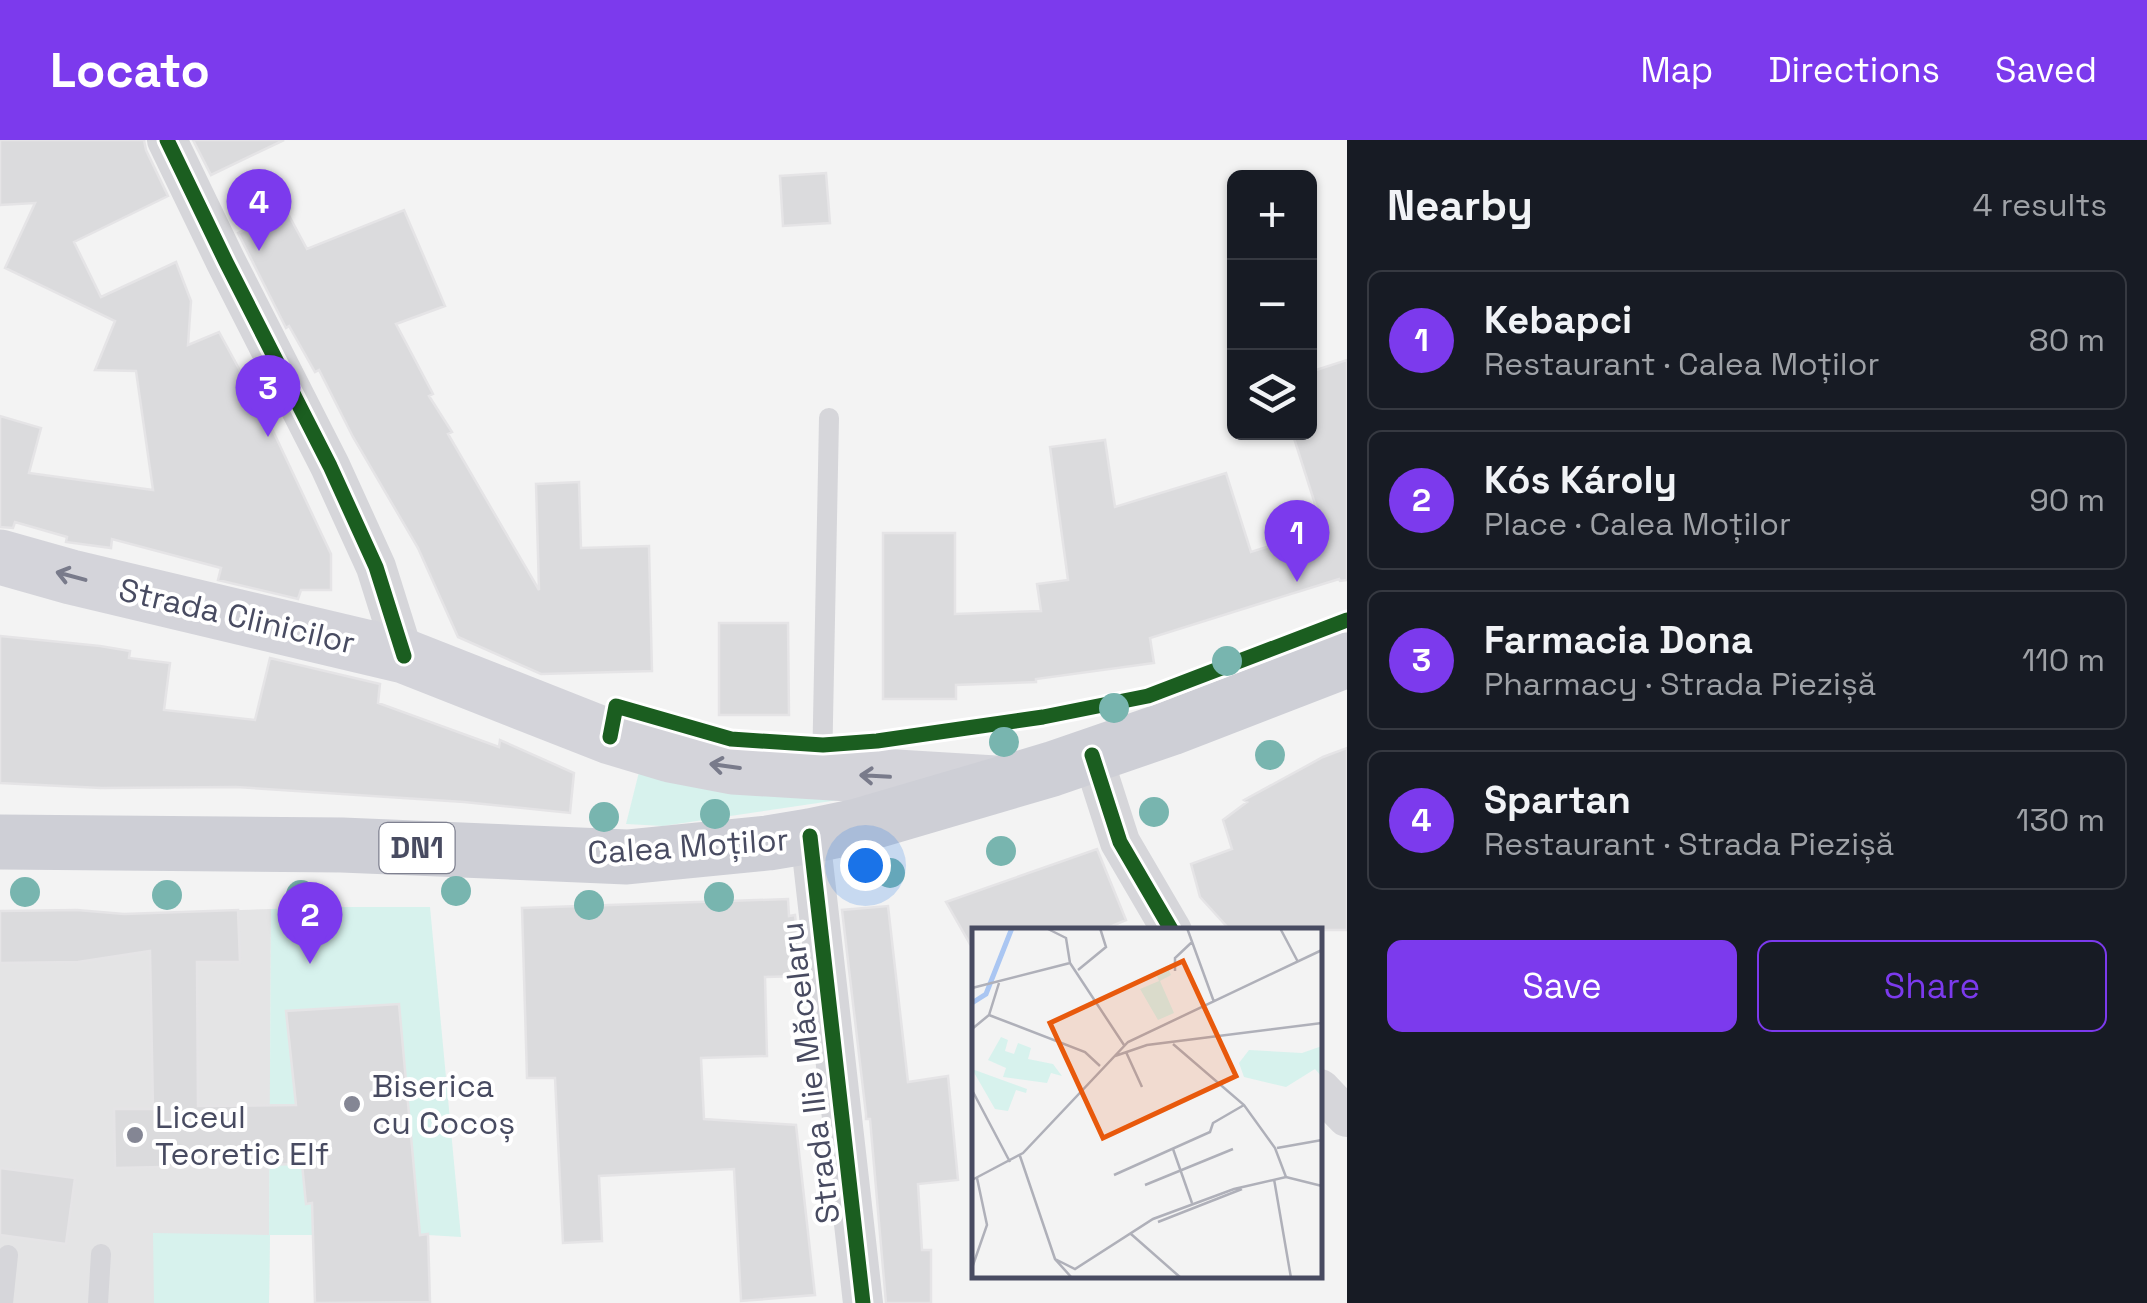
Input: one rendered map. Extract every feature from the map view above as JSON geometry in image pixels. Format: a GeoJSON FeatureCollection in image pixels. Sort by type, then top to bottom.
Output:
{"type":"FeatureCollection","features":[{"type":"Feature","properties":{"kind":"main road","name":"Strada Clinicilor"},"geometry":{"type":"LineString","coordinates":[[0,557],[404,656],[610,738],[670,755],[733,768],[998,784]]}},
{"type":"Feature","properties":{"kind":"main road","name":"Calea Moților"},"geometry":{"type":"LineString","coordinates":[[0,842],[342,845],[627,856],[810,836],[858,826],[1092,755],[1347,660]]}},
{"type":"Feature","properties":{"kind":"street"},"geometry":{"type":"LineString","coordinates":[[167,140],[330,466],[376,567],[404,656]]}},
{"type":"Feature","properties":{"kind":"street"},"geometry":{"type":"LineString","coordinates":[[1092,755],[1120,842],[1171,928]]}},
{"type":"Feature","properties":{"kind":"street","name":"Strada Ilie Măcelaru"},"geometry":{"type":"LineString","coordinates":[[810,836],[864,1303]]}},
{"type":"Feature","properties":{"kind":"street"},"geometry":{"type":"LineString","coordinates":[[1322,1091],[1347,1117]]}},
{"type":"Feature","properties":{"kind":"lane"},"geometry":{"type":"LineString","coordinates":[[822,774],[829,418]]}},
{"type":"Feature","properties":{"kind":"lane"},"geometry":{"type":"LineString","coordinates":[[98,1303],[101,1254]]}},
{"type":"Feature","properties":{"kind":"lane"},"geometry":{"type":"LineString","coordinates":[[2,1303],[8,1255]]}},
{"type":"Feature","properties":{"kind":"shaded area","name":"Liceul Teoretic Elf"},"geometry":{"type":"Polygon","coordinates":[[[271,909],[269,1303],[0,1303],[0,911],[124,914],[271,909]]]}},
{"type":"Feature","properties":{"kind":"green space"},"geometry":{"type":"Polygon","coordinates":[[[639,772],[852,798],[663,826],[626,824],[639,772]]]}},
{"type":"Feature","properties":{"kind":"green space"},"geometry":{"type":"Polygon","coordinates":[[[430,907],[461,1237],[270,1235],[269,1303],[154,1303],[153,1233],[269,1235],[271,909],[430,907]]]}},
{"type":"Feature","properties":{"kind":"building"},"geometry":{"type":"Polygon","coordinates":[[[0,140],[144,140],[168,196],[74,242],[101,297],[176,262],[191,301],[188,345],[219,332],[274,433],[331,554],[331,590],[301,590],[298,599],[218,580],[221,568],[112,539],[111,548],[66,542],[67,537],[15,522],[13,528],[0,527],[0,416],[41,428],[29,473],[153,490],[136,371],[95,370],[115,321],[5,268],[35,203],[0,205],[0,140]]]}},
{"type":"Feature","properties":{"kind":"building"},"geometry":{"type":"Polygon","coordinates":[[[193,140],[284,140],[211,175],[193,140]]]}},
{"type":"Feature","properties":{"kind":"building"},"geometry":{"type":"Polygon","coordinates":[[[826,173],[830,223],[783,226],[780,176],[826,173]]]}},
{"type":"Feature","properties":{"kind":"building"},"geometry":{"type":"Polygon","coordinates":[[[286,210],[307,249],[404,210],[445,306],[396,324],[433,394],[429,396],[452,432],[448,434],[539,590],[536,484],[579,482],[581,548],[649,546],[652,671],[541,674],[458,637],[418,548],[319,370],[315,372],[289,326],[286,328],[238,233],[286,210]]]}},
{"type":"Feature","properties":{"kind":"building"},"geometry":{"type":"Polygon","coordinates":[[[1347,360],[1347,580],[1339,579],[1150,638],[1154,663],[1036,682],[956,685],[956,699],[883,699],[883,533],[955,533],[955,614],[1041,611],[1037,584],[1068,580],[1050,447],[1105,440],[1115,507],[1226,473],[1251,552],[1323,529],[1295,440],[1317,440],[1317,370],[1347,360]]]}},
{"type":"Feature","properties":{"kind":"building"},"geometry":{"type":"Polygon","coordinates":[[[719,623],[788,623],[789,715],[719,715],[719,623]]]}},
{"type":"Feature","properties":{"kind":"building"},"geometry":{"type":"Polygon","coordinates":[[[0,636],[100,646],[130,651],[129,658],[170,663],[164,710],[255,720],[270,658],[380,684],[378,703],[499,747],[500,740],[574,773],[570,813],[236,787],[101,788],[0,783],[0,636]]]}},
{"type":"Feature","properties":{"kind":"building"},"geometry":{"type":"Polygon","coordinates":[[[1347,748],[1347,930],[1228,928],[1200,897],[1191,864],[1232,849],[1223,820],[1247,802],[1244,800],[1347,748]]]}},
{"type":"Feature","properties":{"kind":"building"},"geometry":{"type":"Polygon","coordinates":[[[1097,849],[1126,920],[1108,928],[972,928],[970,944],[946,902],[1097,849]]]}},
{"type":"Feature","properties":{"kind":"building"},"geometry":{"type":"Polygon","coordinates":[[[788,899],[789,916],[795,915],[802,976],[765,977],[767,1056],[701,1058],[704,1119],[796,1125],[815,1295],[741,1301],[734,1169],[599,1176],[602,1241],[563,1243],[555,1078],[527,1078],[522,908],[788,899]]]}},
{"type":"Feature","properties":{"kind":"building"},"geometry":{"type":"Polygon","coordinates":[[[888,906],[908,1082],[948,1076],[958,1180],[918,1184],[922,1250],[931,1250],[931,1303],[886,1303],[870,1119],[866,1119],[842,910],[888,906]]]}},
{"type":"Feature","properties":{"kind":"building"},"geometry":{"type":"Polygon","coordinates":[[[238,910],[240,962],[197,962],[198,1106],[296,1105],[286,1011],[399,1004],[420,1235],[428,1234],[430,1302],[315,1303],[312,1203],[306,1204],[302,1164],[115,1168],[114,1109],[153,1109],[150,951],[78,962],[0,963],[0,911],[124,914],[238,910]]]}},
{"type":"Feature","properties":{"kind":"building"},"geometry":{"type":"Polygon","coordinates":[[[0,1168],[75,1178],[66,1244],[0,1235],[0,1168]]]}},
{"type":"Feature","properties":{"kind":"cycle path"},"geometry":{"type":"LineString","coordinates":[[167,140],[330,466],[376,567],[404,656]]}},
{"type":"Feature","properties":{"kind":"cycle path"},"geometry":{"type":"LineString","coordinates":[[610,737],[616,706],[731,739],[823,745],[1043,717],[1148,696],[1347,620]]}},
{"type":"Feature","properties":{"kind":"cycle path"},"geometry":{"type":"LineString","coordinates":[[1092,755],[1120,842],[1170,928]]}},
{"type":"Feature","properties":{"kind":"cycle path"},"geometry":{"type":"LineString","coordinates":[[810,836],[863,1303]]}},
{"type":"Feature","properties":{"kind":"place","name":"Spartan"},"geometry":{"type":"Point","coordinates":[259,251]}},
{"type":"Feature","properties":{"kind":"place","name":"Farmacia Dona"},"geometry":{"type":"Point","coordinates":[268,437]}},
{"type":"Feature","properties":{"kind":"place","name":"Kebapci"},"geometry":{"type":"Point","coordinates":[1297,582]}},
{"type":"Feature","properties":{"kind":"place","name":"Kós Károly"},"geometry":{"type":"Point","coordinates":[310,964]}},
{"type":"Feature","properties":{"kind":"place","name":"Biserica cu Cocoș"},"geometry":{"type":"Point","coordinates":[352,1104]}},
{"type":"Feature","properties":{"kind":"place","name":"Liceul Teoretic Elf"},"geometry":{"type":"Point","coordinates":[135,1135]}}]}
